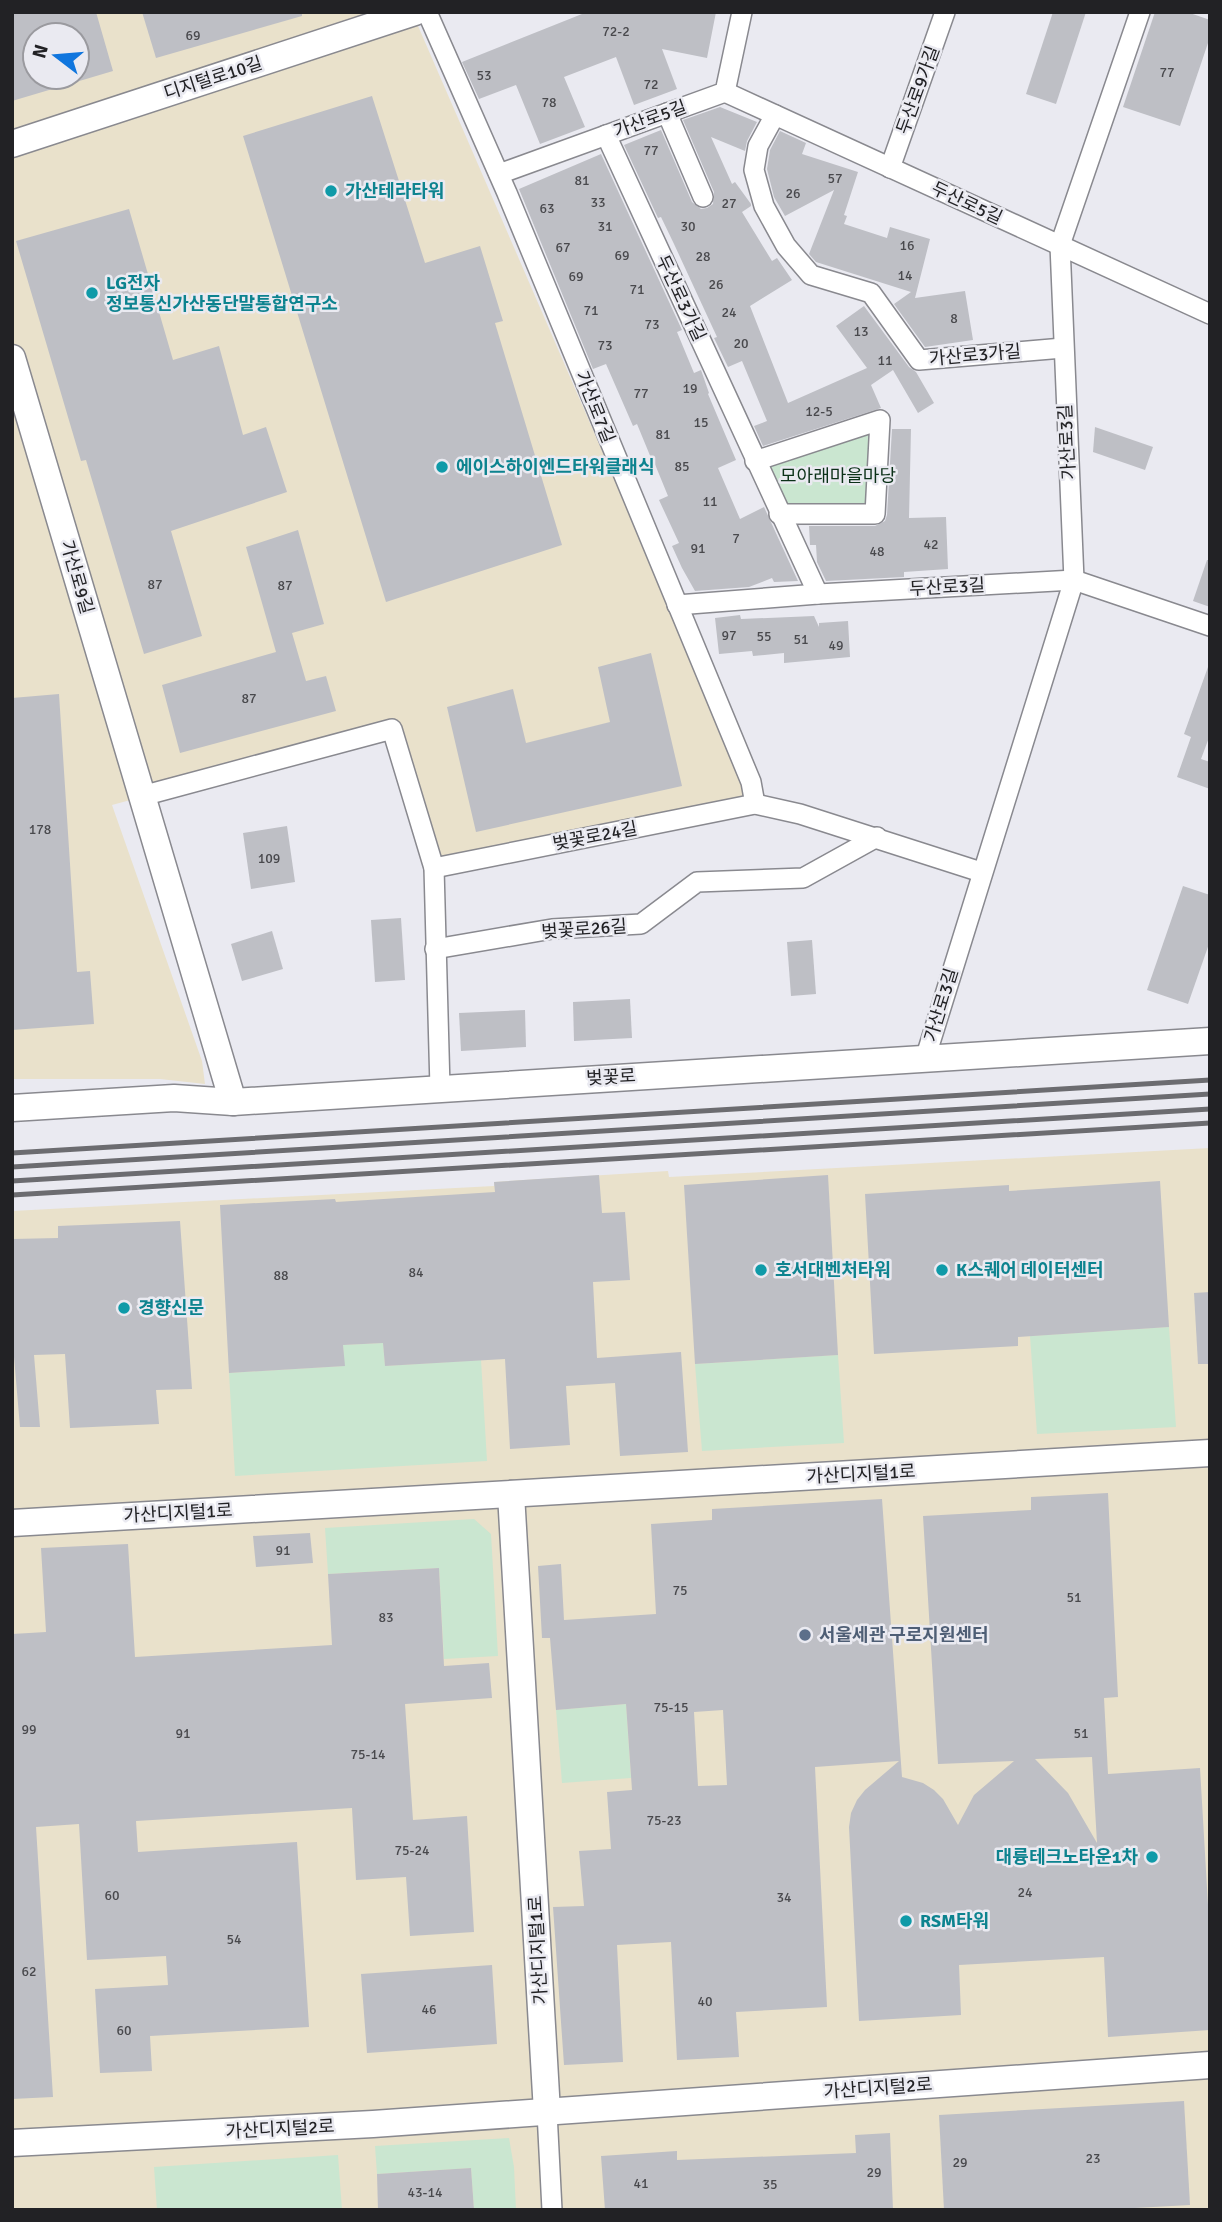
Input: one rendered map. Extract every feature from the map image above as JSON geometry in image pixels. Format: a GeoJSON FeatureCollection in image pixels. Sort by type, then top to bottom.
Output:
{"type":"FeatureCollection","features":[{"type":"Feature","properties":{"kind":"street","name":"디지털로10길"},"geometry":{"type":"LineString","coordinates":[[12,144],[415,12]]}},
{"type":"Feature","properties":{"kind":"street","name":"가산로7길"},"geometry":{"type":"LineString","coordinates":[[427,12],[499,174],[751,782],[755,804]]}},
{"type":"Feature","properties":{"kind":"street"},"geometry":{"type":"LineString","coordinates":[[725,92],[742,12]]}},
{"type":"Feature","properties":{"kind":"street","name":"두산로9가길"},"geometry":{"type":"LineString","coordinates":[[890,168],[946,12]]}},
{"type":"Feature","properties":{"kind":"street","name":"가산로3길"},"geometry":{"type":"LineString","coordinates":[[925,1059],[1073,580],[1060,245],[1140,12]]}},
{"type":"Feature","properties":{"kind":"street","name":"가산로5길"},"geometry":{"type":"LineString","coordinates":[[499,174],[725,92]]}},
{"type":"Feature","properties":{"kind":"street","name":"두산로5길"},"geometry":{"type":"LineString","coordinates":[[725,92],[1210,314]]}},
{"type":"Feature","properties":{"kind":"street"},"geometry":{"type":"LineString","coordinates":[[667,113],[703,197]]}},
{"type":"Feature","properties":{"kind":"street","name":"가산로3가길"},"geometry":{"type":"LineString","coordinates":[[775,115],[758,146],[754,170],[764,206],[786,246],[811,275],[871,293],[919,360],[1063,348]]}},
{"type":"Feature","properties":{"kind":"street","name":"두산로3가길"},"geometry":{"type":"LineString","coordinates":[[606,135],[818,594]]}},
{"type":"Feature","properties":{"kind":"street","name":"가산로9길"},"geometry":{"type":"LineString","coordinates":[[12,358],[233,1101]]}},
{"type":"Feature","properties":{"kind":"street"},"geometry":{"type":"LineString","coordinates":[[755,461],[880,420],[875,514],[779,514]]}},
{"type":"Feature","properties":{"kind":"street","name":"두산로3길"},"geometry":{"type":"LineString","coordinates":[[677,605],[1073,580],[1210,626]]}},
{"type":"Feature","properties":{"kind":"street"},"geometry":{"type":"LineString","coordinates":[[142,796],[392,729],[435,868],[440,1088]]}},
{"type":"Feature","properties":{"kind":"street"},"geometry":{"type":"LineString","coordinates":[[755,804],[877,837],[981,872]]}},
{"type":"Feature","properties":{"kind":"street","name":"벚꽃로24길"},"geometry":{"type":"LineString","coordinates":[[435,868],[755,804]]}},
{"type":"Feature","properties":{"kind":"street","name":"벚꽃로26길"},"geometry":{"type":"LineString","coordinates":[[435,949],[552,929],[641,925],[697,882],[803,878],[877,837]]}},
{"type":"Feature","properties":{"kind":"street","name":"벚꽃로"},"geometry":{"type":"LineString","coordinates":[[12,1108],[174,1098],[233,1101],[1210,1041]]}},
{"type":"Feature","properties":{"kind":"street","name":"가산디지털1로"},"geometry":{"type":"LineString","coordinates":[[12,1523],[1210,1453]]}},
{"type":"Feature","properties":{"kind":"street","name":"가산디지털1로"},"geometry":{"type":"LineString","coordinates":[[511,1494],[547,2112]]}},
{"type":"Feature","properties":{"kind":"street","name":"가산디지털2로"},"geometry":{"type":"LineString","coordinates":[[12,2143],[373,2124],[1210,2065]]}},
{"type":"Feature","properties":{"kind":"street"},"geometry":{"type":"LineString","coordinates":[[547,2112],[552,2210]]}},
{"type":"Feature","properties":{"kind":"shaded area"},"geometry":{"type":"Polygon","coordinates":[[[12,12],[412,12],[755,804],[434,868],[392,729],[112,805],[202,1061],[205,1084],[160,1079],[12,1079],[12,12]]]}},
{"type":"Feature","properties":{"kind":"shaded area"},"geometry":{"type":"Polygon","coordinates":[[[1210,1148],[1210,2210],[12,2210],[12,1211],[494,1186],[494,1182],[668,1171],[669,1177],[1210,1148]]]}},
{"type":"Feature","properties":{"kind":"green space","name":"모아래마을마당"},"geometry":{"type":"Polygon","coordinates":[[[880,420],[875,514],[779,514],[755,461],[880,420]]]}},
{"type":"Feature","properties":{"kind":"green space"},"geometry":{"type":"Polygon","coordinates":[[[1169,1327],[1176,1427],[1037,1434],[1030,1336],[1169,1327]]]}},
{"type":"Feature","properties":{"kind":"green space"},"geometry":{"type":"Polygon","coordinates":[[[383,1343],[385,1366],[481,1360],[487,1461],[235,1476],[229,1373],[344,1366],[343,1345],[383,1343]]]}},
{"type":"Feature","properties":{"kind":"green space"},"geometry":{"type":"Polygon","coordinates":[[[838,1355],[844,1443],[702,1451],[695,1364],[838,1355]]]}},
{"type":"Feature","properties":{"kind":"green space"},"geometry":{"type":"Polygon","coordinates":[[[474,1519],[491,1534],[498,1656],[444,1659],[439,1568],[328,1574],[325,1528],[474,1519]]]}},
{"type":"Feature","properties":{"kind":"green space"},"geometry":{"type":"Polygon","coordinates":[[[626,1704],[631,1778],[562,1783],[556,1710],[626,1704]]]}},
{"type":"Feature","properties":{"kind":"green space"},"geometry":{"type":"Polygon","coordinates":[[[509,2138],[514,2167],[516,2210],[474,2210],[471,2168],[377,2174],[375,2146],[509,2138]]]}},
{"type":"Feature","properties":{"kind":"green space"},"geometry":{"type":"Polygon","coordinates":[[[338,2155],[342,2210],[157,2210],[154,2167],[338,2155]]]}},
{"type":"Feature","properties":{"kind":"building"},"geometry":{"type":"Polygon","coordinates":[[[12,12],[96,12],[113,71],[91,78],[91,21],[21,21],[21,91],[46,91],[12,101],[12,12]]]}},
{"type":"Feature","properties":{"kind":"building"},"geometry":{"type":"Polygon","coordinates":[[[142,12],[302,12],[302,16],[156,58],[142,12]]]}},
{"type":"Feature","properties":{"kind":"building"},"geometry":{"type":"Polygon","coordinates":[[[587,12],[716,12],[707,58],[662,49],[677,89],[634,105],[616,57],[564,77],[585,127],[540,144],[516,85],[479,99],[462,62],[587,12]]]}},
{"type":"Feature","properties":{"kind":"building"},"geometry":{"type":"Polygon","coordinates":[[[1053,12],[1086,12],[1056,104],[1026,94],[1053,12]]]}},
{"type":"Feature","properties":{"kind":"building"},"geometry":{"type":"Polygon","coordinates":[[[1155,12],[1187,12],[1210,20],[1210,37],[1180,126],[1123,107],[1155,12]]]}},
{"type":"Feature","properties":{"kind":"building"},"geometry":{"type":"Polygon","coordinates":[[[372,96],[425,263],[480,246],[503,321],[495,323],[562,545],[386,602],[243,136],[372,96]]]}},
{"type":"Feature","properties":{"kind":"building"},"geometry":{"type":"Polygon","coordinates":[[[720,107],[757,122],[745,151],[711,137],[732,184],[735,182],[751,204],[742,212],[772,261],[777,258],[792,280],[750,306],[788,403],[867,368],[836,326],[864,306],[909,367],[916,372],[934,403],[918,413],[893,370],[871,385],[881,408],[763,446],[754,426],[767,421],[742,361],[728,367],[674,244],[661,217],[658,218],[624,145],[661,130],[692,202],[701,209],[707,208],[713,204],[714,192],[683,120],[720,107]]]}},
{"type":"Feature","properties":{"kind":"building"},"geometry":{"type":"Polygon","coordinates":[[[780,131],[806,143],[802,154],[858,172],[844,215],[847,216],[844,224],[887,238],[890,227],[930,239],[915,298],[965,291],[973,340],[925,347],[894,304],[911,292],[816,262],[809,254],[834,190],[785,216],[774,197],[767,169],[770,150],[780,131]]]}},
{"type":"Feature","properties":{"kind":"building"},"geometry":{"type":"Polygon","coordinates":[[[601,154],[682,330],[677,332],[694,373],[701,370],[708,394],[736,460],[718,468],[740,519],[764,507],[798,581],[774,582],[772,578],[749,587],[695,591],[682,568],[672,546],[679,543],[659,500],[668,496],[652,457],[637,424],[633,426],[606,364],[593,369],[519,189],[601,154]]]}},
{"type":"Feature","properties":{"kind":"building"},"geometry":{"type":"Polygon","coordinates":[[[129,209],[173,360],[219,346],[243,435],[266,427],[287,492],[171,531],[202,636],[144,654],[86,460],[81,461],[16,241],[129,209]]]}},
{"type":"Feature","properties":{"kind":"building"},"geometry":{"type":"Polygon","coordinates":[[[1095,427],[1153,447],[1145,470],[1093,452],[1095,427]]]}},
{"type":"Feature","properties":{"kind":"building"},"geometry":{"type":"Polygon","coordinates":[[[892,429],[911,429],[909,518],[946,517],[948,569],[904,572],[904,577],[826,581],[817,562],[816,545],[810,545],[809,526],[875,526],[885,521],[892,429]]]}},
{"type":"Feature","properties":{"kind":"building"},"geometry":{"type":"Polygon","coordinates":[[[298,530],[324,624],[292,633],[306,681],[326,676],[336,711],[180,753],[162,685],[276,652],[246,547],[298,530]]]}},
{"type":"Feature","properties":{"kind":"building"},"geometry":{"type":"Polygon","coordinates":[[[1207,560],[1210,560],[1210,607],[1193,601],[1207,560]]]}},
{"type":"Feature","properties":{"kind":"building"},"geometry":{"type":"Polygon","coordinates":[[[740,615],[741,619],[814,616],[819,627],[819,623],[848,621],[850,657],[784,663],[784,653],[753,656],[752,651],[719,654],[715,618],[740,615]]]}},
{"type":"Feature","properties":{"kind":"building"},"geometry":{"type":"Polygon","coordinates":[[[651,653],[682,786],[476,832],[447,707],[513,689],[526,743],[610,722],[598,667],[651,653]]]}},
{"type":"Feature","properties":{"kind":"building"},"geometry":{"type":"Polygon","coordinates":[[[1208,667],[1210,735],[1201,759],[1210,762],[1210,789],[1177,777],[1191,737],[1184,734],[1208,667]]]}},
{"type":"Feature","properties":{"kind":"building"},"geometry":{"type":"Polygon","coordinates":[[[59,694],[77,972],[90,971],[94,1024],[12,1030],[12,698],[59,694]]]}},
{"type":"Feature","properties":{"kind":"building"},"geometry":{"type":"Polygon","coordinates":[[[287,826],[295,882],[251,889],[243,833],[287,826]]]}},
{"type":"Feature","properties":{"kind":"building"},"geometry":{"type":"Polygon","coordinates":[[[1183,886],[1210,895],[1210,941],[1188,1004],[1147,990],[1183,886]]]}},
{"type":"Feature","properties":{"kind":"building"},"geometry":{"type":"Polygon","coordinates":[[[401,918],[405,980],[375,982],[371,920],[401,918]]]}},
{"type":"Feature","properties":{"kind":"building"},"geometry":{"type":"Polygon","coordinates":[[[272,931],[283,969],[242,981],[231,944],[272,931]]]}},
{"type":"Feature","properties":{"kind":"building"},"geometry":{"type":"Polygon","coordinates":[[[812,940],[816,994],[791,996],[787,942],[812,940]]]}},
{"type":"Feature","properties":{"kind":"building"},"geometry":{"type":"Polygon","coordinates":[[[630,999],[632,1038],[574,1041],[573,1002],[630,999]]]}},
{"type":"Feature","properties":{"kind":"building"},"geometry":{"type":"Polygon","coordinates":[[[525,1010],[526,1047],[461,1051],[459,1013],[525,1010]]]}},
{"type":"Feature","properties":{"kind":"building"},"geometry":{"type":"Polygon","coordinates":[[[599,1175],[602,1213],[625,1212],[630,1280],[593,1282],[597,1358],[681,1352],[688,1452],[620,1456],[615,1383],[566,1386],[570,1445],[510,1449],[505,1359],[385,1366],[383,1343],[343,1345],[345,1366],[229,1373],[220,1205],[335,1199],[336,1202],[495,1192],[494,1182],[599,1175]]]}},
{"type":"Feature","properties":{"kind":"building","name":"호서대벤처타워"},"geometry":{"type":"Polygon","coordinates":[[[828,1175],[838,1355],[695,1364],[684,1185],[828,1175]]]}},
{"type":"Feature","properties":{"kind":"building"},"geometry":{"type":"Polygon","coordinates":[[[1160,1181],[1169,1327],[1018,1337],[1018,1346],[874,1354],[865,1194],[1009,1185],[1009,1191],[1160,1181]]]}},
{"type":"Feature","properties":{"kind":"building","name":"경향신문"},"geometry":{"type":"Polygon","coordinates":[[[180,1221],[192,1389],[156,1390],[159,1424],[70,1428],[65,1354],[34,1355],[40,1427],[20,1427],[12,1357],[12,1239],[58,1238],[58,1226],[180,1221]]]}},
{"type":"Feature","properties":{"kind":"building"},"geometry":{"type":"Polygon","coordinates":[[[1210,1292],[1210,1364],[1198,1364],[1194,1293],[1210,1292]]]}},
{"type":"Feature","properties":{"kind":"building"},"geometry":{"type":"Polygon","coordinates":[[[1108,1493],[1118,1697],[1104,1698],[1108,1774],[1200,1768],[1210,1939],[1210,2030],[1108,2037],[1104,1957],[959,1965],[961,2015],[859,2021],[849,1827],[851,1813],[865,1790],[899,1761],[815,1767],[827,2007],[736,2012],[739,2057],[677,2060],[671,1942],[617,1945],[623,2062],[564,2065],[553,1907],[584,1906],[579,1851],[611,1849],[607,1792],[632,1790],[626,1704],[556,1710],[550,1638],[542,1638],[538,1566],[561,1564],[564,1620],[656,1614],[651,1524],[712,1520],[712,1509],[882,1499],[902,1777],[923,1783],[934,1790],[943,1799],[958,1825],[974,1795],[1014,1761],[938,1764],[923,1516],[1031,1510],[1031,1497],[1108,1493]],[[723,1710],[694,1712],[698,1786],[727,1785],[723,1710]],[[1092,1757],[1035,1759],[1068,1793],[1097,1843],[1092,1757]]]}},
{"type":"Feature","properties":{"kind":"building"},"geometry":{"type":"Polygon","coordinates":[[[310,1533],[313,1563],[256,1567],[253,1536],[310,1533]]]}},
{"type":"Feature","properties":{"kind":"building"},"geometry":{"type":"Polygon","coordinates":[[[128,1544],[135,1657],[332,1645],[328,1574],[439,1568],[444,1666],[489,1663],[492,1698],[405,1704],[413,1820],[467,1816],[474,1932],[410,1936],[406,1877],[356,1880],[352,1808],[136,1821],[138,1852],[297,1842],[309,2027],[150,2036],[152,2071],[100,2073],[95,1989],[168,1985],[166,1956],[87,1960],[79,1824],[36,1827],[53,2097],[12,2099],[12,1634],[46,1632],[41,1548],[128,1544]]]}},
{"type":"Feature","properties":{"kind":"building"},"geometry":{"type":"Polygon","coordinates":[[[492,1965],[497,2044],[367,2053],[361,1974],[492,1965]]]}},
{"type":"Feature","properties":{"kind":"building"},"geometry":{"type":"Polygon","coordinates":[[[1184,2101],[1190,2205],[1098,2210],[944,2210],[939,2115],[1184,2101]]]}},
{"type":"Feature","properties":{"kind":"building"},"geometry":{"type":"Polygon","coordinates":[[[890,2133],[893,2210],[605,2210],[601,2156],[677,2151],[677,2160],[856,2153],[855,2135],[890,2133]]]}},
{"type":"Feature","properties":{"kind":"building"},"geometry":{"type":"Polygon","coordinates":[[[471,2168],[474,2210],[378,2210],[377,2174],[471,2168]]]}},
{"type":"Feature","properties":{"kind":"railway"},"geometry":{"type":"LineString","coordinates":[[12,1153],[1210,1080]]}},
{"type":"Feature","properties":{"kind":"railway"},"geometry":{"type":"LineString","coordinates":[[12,1167],[1210,1094]]}},
{"type":"Feature","properties":{"kind":"railway"},"geometry":{"type":"LineString","coordinates":[[12,1181],[1210,1109]]}},
{"type":"Feature","properties":{"kind":"railway"},"geometry":{"type":"LineString","coordinates":[[12,1195],[1210,1123]]}},
{"type":"Feature","properties":{"kind":"place","name":"가산테라타워"},"geometry":{"type":"Point","coordinates":[331,191]}},
{"type":"Feature","properties":{"kind":"place","name":"LG전자 정보통신가산동단말통합연구소"},"geometry":{"type":"Point","coordinates":[92,293]}},
{"type":"Feature","properties":{"kind":"place","name":"에이스하이엔드타워클래식"},"geometry":{"type":"Point","coordinates":[442,467]}},
{"type":"Feature","properties":{"kind":"place","name":"호서대벤처타워"},"geometry":{"type":"Point","coordinates":[761,1270]}},
{"type":"Feature","properties":{"kind":"place","name":"K스퀘어 데이터센터"},"geometry":{"type":"Point","coordinates":[942,1270]}},
{"type":"Feature","properties":{"kind":"place","name":"경향신문"},"geometry":{"type":"Point","coordinates":[124,1308]}},
{"type":"Feature","properties":{"kind":"place","name":"서울세관 구로지원센터"},"geometry":{"type":"Point","coordinates":[805,1635]}},
{"type":"Feature","properties":{"kind":"place","name":"대륭테크노타운1차"},"geometry":{"type":"Point","coordinates":[1152,1857]}},
{"type":"Feature","properties":{"kind":"place","name":"RSM타워"},"geometry":{"type":"Point","coordinates":[906,1921]}}]}
